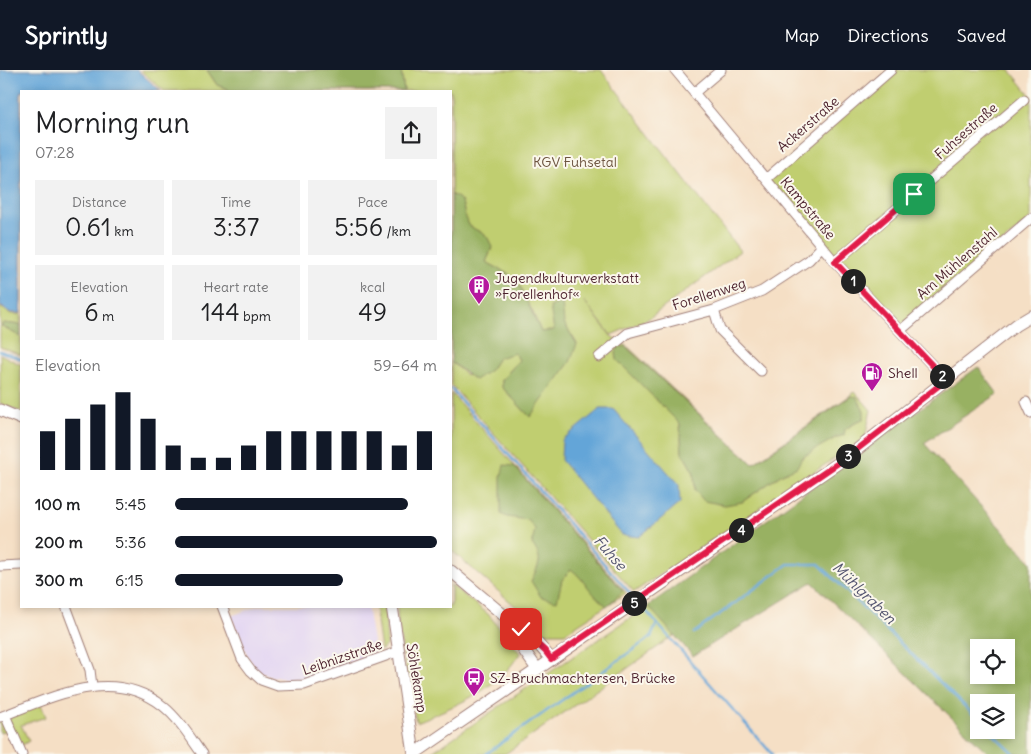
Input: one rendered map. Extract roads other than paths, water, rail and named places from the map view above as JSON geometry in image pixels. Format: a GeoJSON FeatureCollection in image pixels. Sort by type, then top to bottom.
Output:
{"type":"FeatureCollection","features":[{"type":"Feature","properties":{"kind":"street","name":"Kampstraße"},"geometry":{"type":"LineString","coordinates":[[675,70],[835,262],[946,380]]}},
{"type":"Feature","properties":{"kind":"street"},"geometry":{"type":"LineString","coordinates":[[694,93],[721,70]]}},
{"type":"Feature","properties":{"kind":"street","name":"Ackerstraße"},"geometry":{"type":"LineString","coordinates":[[766,179],[891,70]]}},
{"type":"Feature","properties":{"kind":"street","name":"Fuhsestraße"},"geometry":{"type":"LineString","coordinates":[[835,262],[1024,100]]}},
{"type":"Feature","properties":{"kind":"street","name":"Am Mühlenstahl"},"geometry":{"type":"LineString","coordinates":[[901,330],[1031,218]]}},
{"type":"Feature","properties":{"kind":"street","name":"Forellenweg"},"geometry":{"type":"LineString","coordinates":[[599,357],[628,333],[714,310],[762,291],[809,260],[822,246]]}},
{"type":"Feature","properties":{"kind":"street"},"geometry":{"type":"LineString","coordinates":[[1016,325],[1031,309]]}},
{"type":"Feature","properties":{"kind":"street"},"geometry":{"type":"LineString","coordinates":[[714,310],[720,330],[761,371]]}},
{"type":"Feature","properties":{"kind":"street"},"geometry":{"type":"LineString","coordinates":[[416,753],[850,455],[1016,325],[1031,316]]}},
{"type":"Feature","properties":{"kind":"street"},"geometry":{"type":"LineString","coordinates":[[1026,402],[1031,413]]}},
{"type":"Feature","properties":{"kind":"street"},"geometry":{"type":"LineString","coordinates":[[0,410],[20,419]]}},
{"type":"Feature","properties":{"kind":"street"},"geometry":{"type":"LineString","coordinates":[[0,566],[20,565]]}},
{"type":"Feature","properties":{"kind":"street"},"geometry":{"type":"LineString","coordinates":[[452,572],[538,644],[551,659]]}},
{"type":"Feature","properties":{"kind":"street"},"geometry":{"type":"LineString","coordinates":[[452,580],[464,581]]}},
{"type":"Feature","properties":{"kind":"street"},"geometry":{"type":"LineString","coordinates":[[67,608],[90,670],[92,686]]}},
{"type":"Feature","properties":{"kind":"street","name":"Leibnizstraße"},"geometry":{"type":"LineString","coordinates":[[223,608],[242,659],[251,671],[269,684],[292,687],[304,685],[397,652]]}},
{"type":"Feature","properties":{"kind":"street","name":"Söhlekamp"},"geometry":{"type":"LineString","coordinates":[[392,608],[397,652],[416,753]]}},
{"type":"Feature","properties":{"kind":"street"},"geometry":{"type":"LineString","coordinates":[[511,623],[523,649],[537,669]]}},
{"type":"Feature","properties":{"kind":"street"},"geometry":{"type":"LineString","coordinates":[[22,754],[2,716],[69,691],[92,686],[112,685],[133,689],[148,695],[164,707],[178,720],[202,754]]}},
{"type":"Feature","properties":{"kind":"water"},"geometry":{"type":"Polygon","coordinates":[[[0,70],[137,70],[160,90],[20,90],[20,313],[11,313],[0,306],[0,70]]]}},
{"type":"Feature","properties":{"kind":"water"},"geometry":{"type":"Polygon","coordinates":[[[600,409],[613,409],[679,485],[680,503],[639,537],[622,535],[561,460],[562,440],[600,409]]]}},
{"type":"Feature","properties":{"kind":"waterway","name":"Fuhse"},"geometry":{"type":"LineString","coordinates":[[0,351],[20,359]]}},
{"type":"Feature","properties":{"kind":"waterway","name":"Fuhse"},"geometry":{"type":"LineString","coordinates":[[452,390],[635,599]]}},
{"type":"Feature","properties":{"kind":"waterway","name":"Mühlgraben"},"geometry":{"type":"LineString","coordinates":[[694,633],[788,564],[819,564],[970,711]]}},
{"type":"Feature","properties":{"kind":"waterway","name":"Fuhse"},"geometry":{"type":"LineString","coordinates":[[639,603],[772,754]]}},
{"type":"Feature","properties":{"kind":"waterway"},"geometry":{"type":"LineString","coordinates":[[486,754],[651,637],[657,623]]}},
{"type":"Feature","properties":{"kind":"waterway","name":"Mühlgraben"},"geometry":{"type":"LineString","coordinates":[[998,739],[1014,754]]}},
{"type":"Feature","properties":{"kind":"place","name":"Jugendkulturwerkstatt »Forellenhof«"},"geometry":{"type":"Point","coordinates":[479,305]}},
{"type":"Feature","properties":{"kind":"place","name":"Shell"},"geometry":{"type":"Point","coordinates":[872,392]}},
{"type":"Feature","properties":{"kind":"place","name":"SZ-Bruchmachtersen, Brücke"},"geometry":{"type":"Point","coordinates":[474,697]}},
{"type":"Feature","properties":{"kind":"park label","name":"KGV Fuhsetal"},"geometry":{"type":"Point","coordinates":[575,162]}}]}
